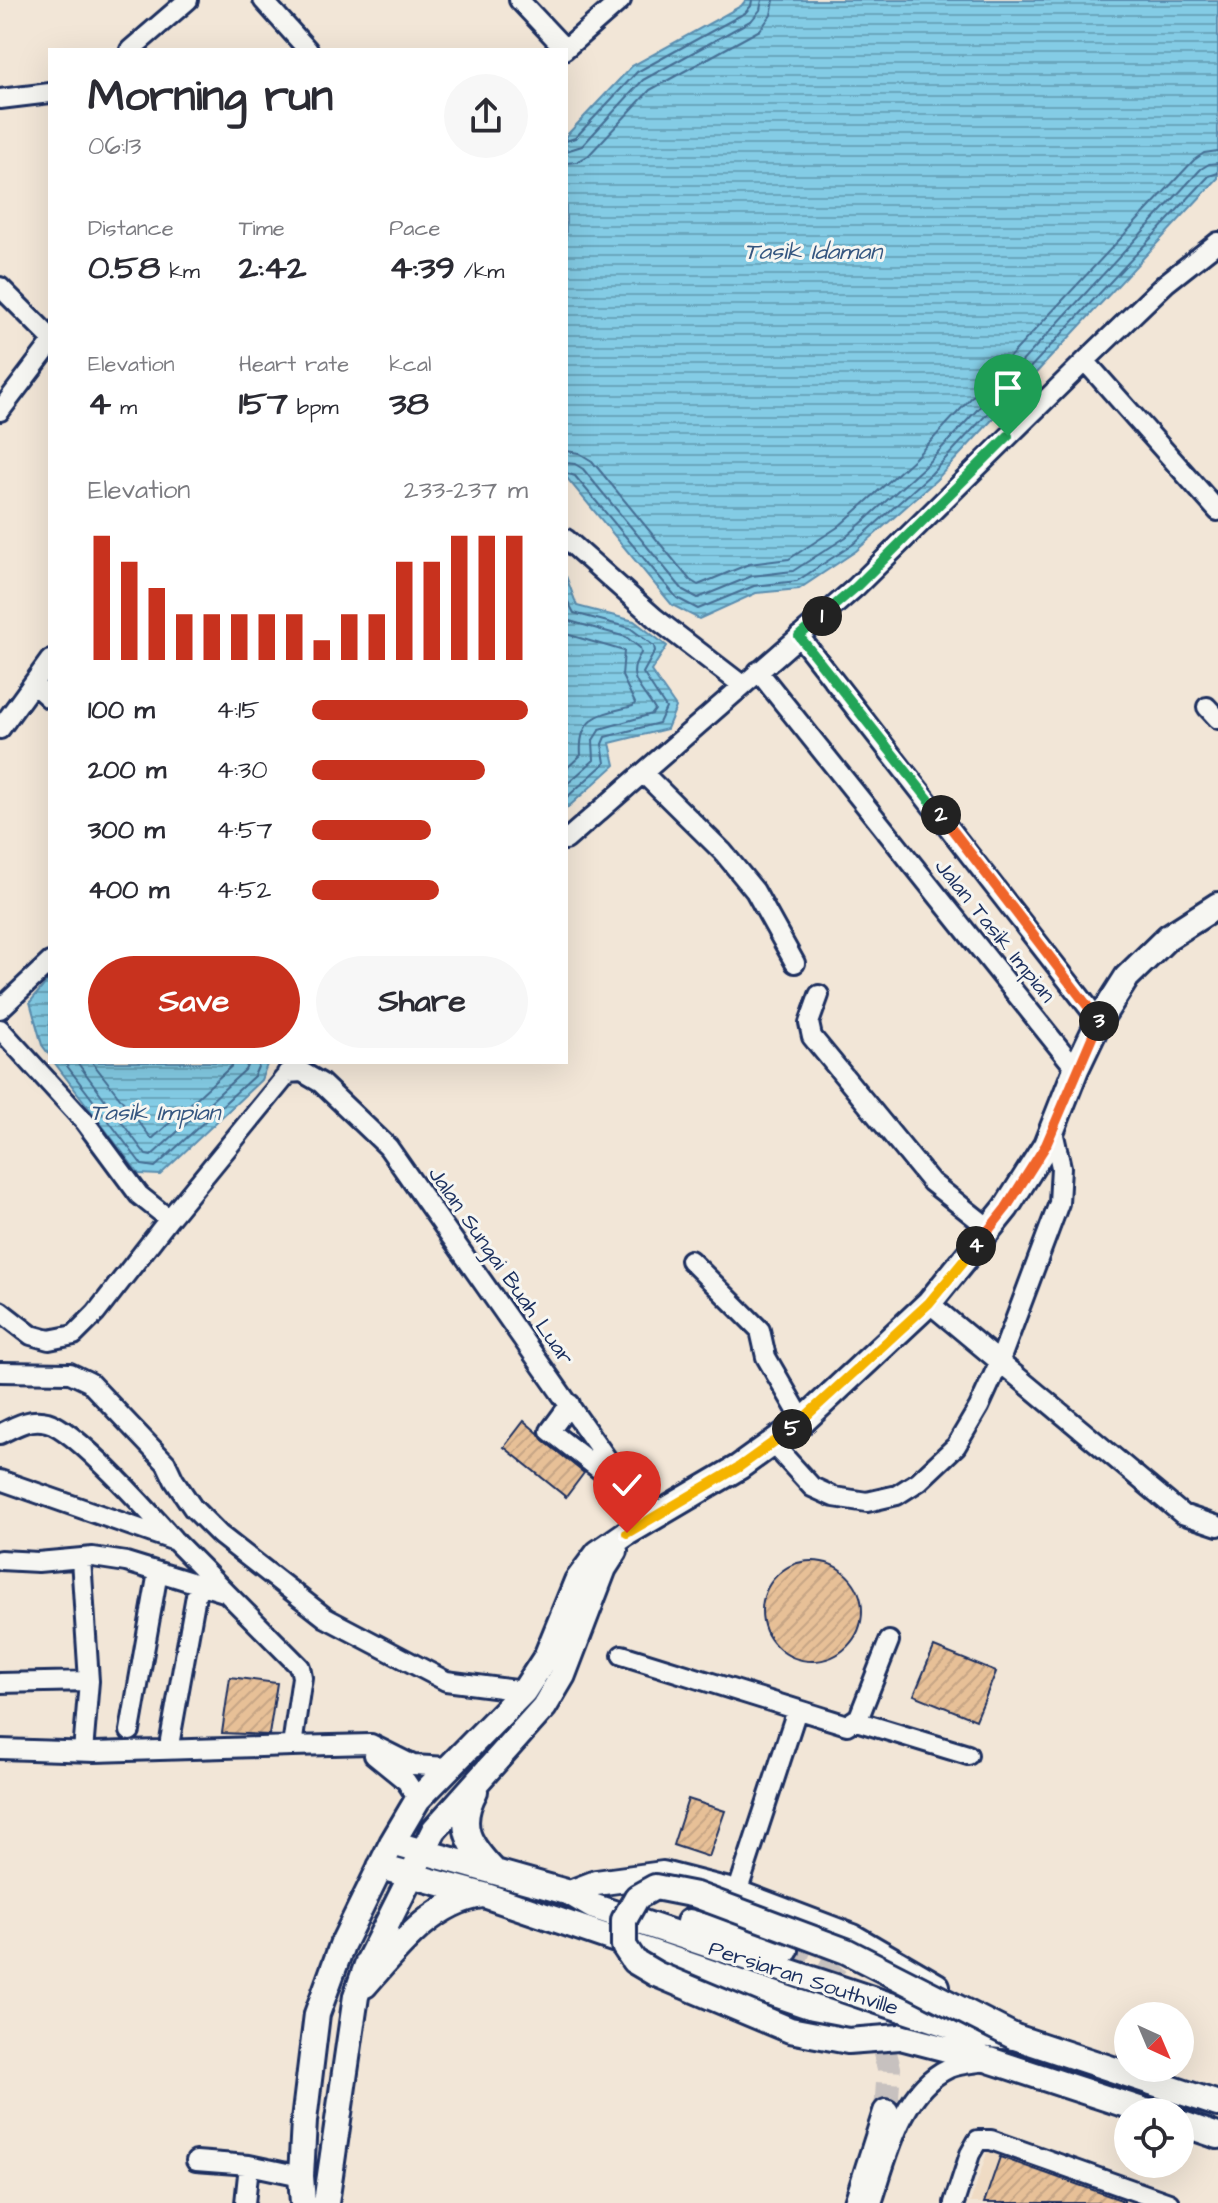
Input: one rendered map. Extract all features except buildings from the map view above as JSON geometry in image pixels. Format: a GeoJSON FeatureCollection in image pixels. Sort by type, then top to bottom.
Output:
{"type":"FeatureCollection","features":[{"type":"Feature","properties":{"kind":"main road"},"geometry":{"type":"LineString","coordinates":[[303,2203],[304,2121],[317,2014],[342,1945],[392,1843],[418,1799],[524,1691],[546,1657],[577,1581],[598,1553],[649,1519],[739,1467],[803,1421],[929,1303],[1006,1208],[1053,1131],[1076,1069],[1099,1021],[1127,977],[1168,937],[1218,905]]}},
{"type":"Feature","properties":{"kind":"main road"},"geometry":{"type":"LineString","coordinates":[[326,2203],[356,1996],[368,1962],[421,1852],[454,1805],[544,1707],[563,1675],[604,1568],[627,1533]]}},
{"type":"Feature","properties":{"kind":"main road"},"geometry":{"type":"LineString","coordinates":[[486,1772],[469,1802],[464,1820],[478,1854],[494,1871]]}},
{"type":"Feature","properties":{"kind":"main road","name":"Persiaran Southville"},"geometry":{"type":"LineString","coordinates":[[392,1843],[570,1893],[592,1906],[977,2034],[1015,2037],[1218,2104]]}},
{"type":"Feature","properties":{"kind":"main road","name":"Persiaran Southville"},"geometry":{"type":"LineString","coordinates":[[380,1867],[484,1895],[900,2037],[989,2060],[1114,2101]]}},
{"type":"Feature","properties":{"kind":"main road"},"geometry":{"type":"LineString","coordinates":[[570,1893],[596,1883],[663,1874],[737,1893],[853,1937],[980,2011],[1015,2037]]}},
{"type":"Feature","properties":{"kind":"main road"},"geometry":{"type":"LineString","coordinates":[[900,2037],[848,2041],[790,2030],[656,1974],[634,1961],[624,1946],[624,1920],[637,1897],[655,1887],[696,1895],[846,1951],[1015,2037]]}},
{"type":"Feature","properties":{"kind":"main road"},"geometry":{"type":"LineString","coordinates":[[570,1893],[596,1896],[786,1950]]}},
{"type":"Feature","properties":{"kind":"main road"},"geometry":{"type":"LineString","coordinates":[[356,1996],[428,1921],[459,1901],[484,1895]]}},
{"type":"Feature","properties":{"kind":"main road"},"geometry":{"type":"LineString","coordinates":[[857,2203],[886,2112]]}},
{"type":"Feature","properties":{"kind":"main road"},"geometry":{"type":"LineString","coordinates":[[1194,2128],[1218,2136]]}},
{"type":"Feature","properties":{"kind":"street"},"geometry":{"type":"LineString","coordinates":[[132,48],[188,0]]}},
{"type":"Feature","properties":{"kind":"street"},"geometry":{"type":"LineString","coordinates":[[263,0],[306,48]]}},
{"type":"Feature","properties":{"kind":"street"},"geometry":{"type":"LineString","coordinates":[[519,0],[563,48]]}},
{"type":"Feature","properties":{"kind":"street"},"geometry":{"type":"LineString","coordinates":[[567,48],[621,0]]}},
{"type":"Feature","properties":{"kind":"street"},"geometry":{"type":"LineString","coordinates":[[0,99],[48,93]]}},
{"type":"Feature","properties":{"kind":"street"},"geometry":{"type":"LineString","coordinates":[[568,838],[856,587],[1166,283],[1218,242]]}},
{"type":"Feature","properties":{"kind":"street"},"geometry":{"type":"LineString","coordinates":[[0,287],[48,335]]}},
{"type":"Feature","properties":{"kind":"street"},"geometry":{"type":"LineString","coordinates":[[0,411],[48,348]]}},
{"type":"Feature","properties":{"kind":"street"},"geometry":{"type":"LineString","coordinates":[[1085,361],[1218,511]]}},
{"type":"Feature","properties":{"kind":"street"},"geometry":{"type":"LineString","coordinates":[[568,541],[655,618],[742,685]]}},
{"type":"Feature","properties":{"kind":"street"},"geometry":{"type":"LineString","coordinates":[[799,636],[1099,1021]]}},
{"type":"Feature","properties":{"kind":"street"},"geometry":{"type":"LineString","coordinates":[[0,729],[48,663]]}},
{"type":"Feature","properties":{"kind":"street","name":"Jalan Tasik Impian"},"geometry":{"type":"LineString","coordinates":[[758,671],[1076,1069]]}},
{"type":"Feature","properties":{"kind":"street"},"geometry":{"type":"LineString","coordinates":[[33,684],[48,697]]}},
{"type":"Feature","properties":{"kind":"street"},"geometry":{"type":"LineString","coordinates":[[643,773],[723,852],[755,891],[795,963]]}},
{"type":"Feature","properties":{"kind":"street"},"geometry":{"type":"LineString","coordinates":[[0,1009],[48,964]]}},
{"type":"Feature","properties":{"kind":"street"},"geometry":{"type":"LineString","coordinates":[[819,995],[809,1023],[812,1037],[931,1182],[990,1229]]}},
{"type":"Feature","properties":{"kind":"street"},"geometry":{"type":"LineString","coordinates":[[0,1029],[85,1122],[139,1195],[169,1219]]}},
{"type":"Feature","properties":{"kind":"street"},"geometry":{"type":"LineString","coordinates":[[0,1311],[31,1335],[49,1340],[74,1335],[96,1313],[292,1068]]}},
{"type":"Feature","properties":{"kind":"street","name":"Jalan Sungai Buah Luar"},"geometry":{"type":"LineString","coordinates":[[292,1068],[321,1083],[388,1147],[649,1519]]}},
{"type":"Feature","properties":{"kind":"street"},"geometry":{"type":"LineString","coordinates":[[772,1443],[812,1487],[834,1497],[867,1502],[897,1495],[919,1481],[956,1446],[979,1407],[999,1363],[1059,1203],[1061,1167],[1053,1131]]}},
{"type":"Feature","properties":{"kind":"street"},"geometry":{"type":"LineString","coordinates":[[690,1260],[760,1330],[766,1357],[803,1421]]}},
{"type":"Feature","properties":{"kind":"street"},"geometry":{"type":"LineString","coordinates":[[929,1303],[1182,1514],[1218,1526]]}},
{"type":"Feature","properties":{"kind":"street"},"geometry":{"type":"LineString","coordinates":[[0,1372],[70,1373],[89,1382],[166,1463],[193,1508],[220,1535],[326,1618],[446,1681],[524,1691]]}},
{"type":"Feature","properties":{"kind":"street"},"geometry":{"type":"LineString","coordinates":[[570,1404],[550,1431],[633,1495]]}},
{"type":"Feature","properties":{"kind":"street"},"geometry":{"type":"LineString","coordinates":[[0,1434],[27,1422],[46,1421],[65,1430],[300,1667],[302,1677],[292,1746]]}},
{"type":"Feature","properties":{"kind":"street"},"geometry":{"type":"LineString","coordinates":[[0,1480],[175,1541]]}},
{"type":"Feature","properties":{"kind":"street"},"geometry":{"type":"LineString","coordinates":[[0,1560],[38,1562],[93,1557],[126,1562],[229,1594]]}},
{"type":"Feature","properties":{"kind":"street"},"geometry":{"type":"LineString","coordinates":[[81,1559],[89,1681],[83,1752]]}},
{"type":"Feature","properties":{"kind":"street"},"geometry":{"type":"LineString","coordinates":[[130,1731],[158,1572]]}},
{"type":"Feature","properties":{"kind":"street"},"geometry":{"type":"LineString","coordinates":[[170,1740],[198,1584]]}},
{"type":"Feature","properties":{"kind":"street"},"geometry":{"type":"LineString","coordinates":[[856,1721],[889,1641]]}},
{"type":"Feature","properties":{"kind":"street"},"geometry":{"type":"LineString","coordinates":[[622,1655],[843,1724],[856,1721],[968,1755]]}},
{"type":"Feature","properties":{"kind":"street"},"geometry":{"type":"LineString","coordinates":[[0,1683],[89,1681]]}},
{"type":"Feature","properties":{"kind":"street"},"geometry":{"type":"LineString","coordinates":[[737,1893],[797,1710]]}},
{"type":"Feature","properties":{"kind":"street"},"geometry":{"type":"LineString","coordinates":[[360,1743],[406,1781],[418,1799]]}},
{"type":"Feature","properties":{"kind":"street"},"geometry":{"type":"LineString","coordinates":[[0,1749],[83,1752],[360,1743],[371,1744],[413,1765],[448,1767]]}},
{"type":"Feature","properties":{"kind":"street"},"geometry":{"type":"LineString","coordinates":[[872,2203],[895,2134],[905,2112],[920,2091],[949,2068],[989,2060]]}},
{"type":"Feature","properties":{"kind":"street"},"geometry":{"type":"LineString","coordinates":[[954,2203],[970,2154],[978,2140],[991,2140],[1159,2202]]}},
{"type":"Feature","properties":{"kind":"street"},"geometry":{"type":"LineString","coordinates":[[196,2161],[249,2165],[301,2176]]}},
{"type":"Feature","properties":{"kind":"street"},"geometry":{"type":"LineString","coordinates":[[245,2203],[249,2165]]}},
{"type":"Feature","properties":{"kind":"shaded area"},"geometry":{"type":"Polygon","coordinates":[[[989,2147],[1154,2203],[970,2203],[989,2147]]]}},
{"type":"Feature","properties":{"kind":"water","name":"Tasik Idaman"},"geometry":{"type":"Polygon","coordinates":[[[746,0],[1218,0],[1218,178],[936,480],[856,551],[799,589],[756,593],[699,619],[672,605],[568,479],[568,134],[632,66],[741,6],[746,0]]]}},
{"type":"Feature","properties":{"kind":"water"},"geometry":{"type":"Polygon","coordinates":[[[568,581],[577,606],[634,621],[667,646],[651,671],[676,707],[667,729],[610,743],[615,765],[568,807],[568,581]]]}},
{"type":"Feature","properties":{"kind":"water","name":"Tasik Impian"},"geometry":{"type":"Polygon","coordinates":[[[48,980],[48,1053],[42,1045],[30,1002],[48,980]]]}},
{"type":"Feature","properties":{"kind":"water","name":"Tasik Impian"},"geometry":{"type":"Polygon","coordinates":[[[56,1064],[267,1064],[261,1080],[160,1175],[139,1174],[56,1064]]]}},
{"type":"Feature","properties":{"kind":"tunnel"},"geometry":{"type":"LineString","coordinates":[[786,1950],[824,1967],[856,1998],[878,2027],[889,2068],[886,2112]]}},
{"type":"Feature","properties":{"kind":"route"},"geometry":{"type":"LineString","coordinates":[[627,1533],[739,1467],[803,1421],[929,1303],[1006,1208],[1046,1145],[1099,1021],[799,636],[856,587],[1008,436]]}}]}
